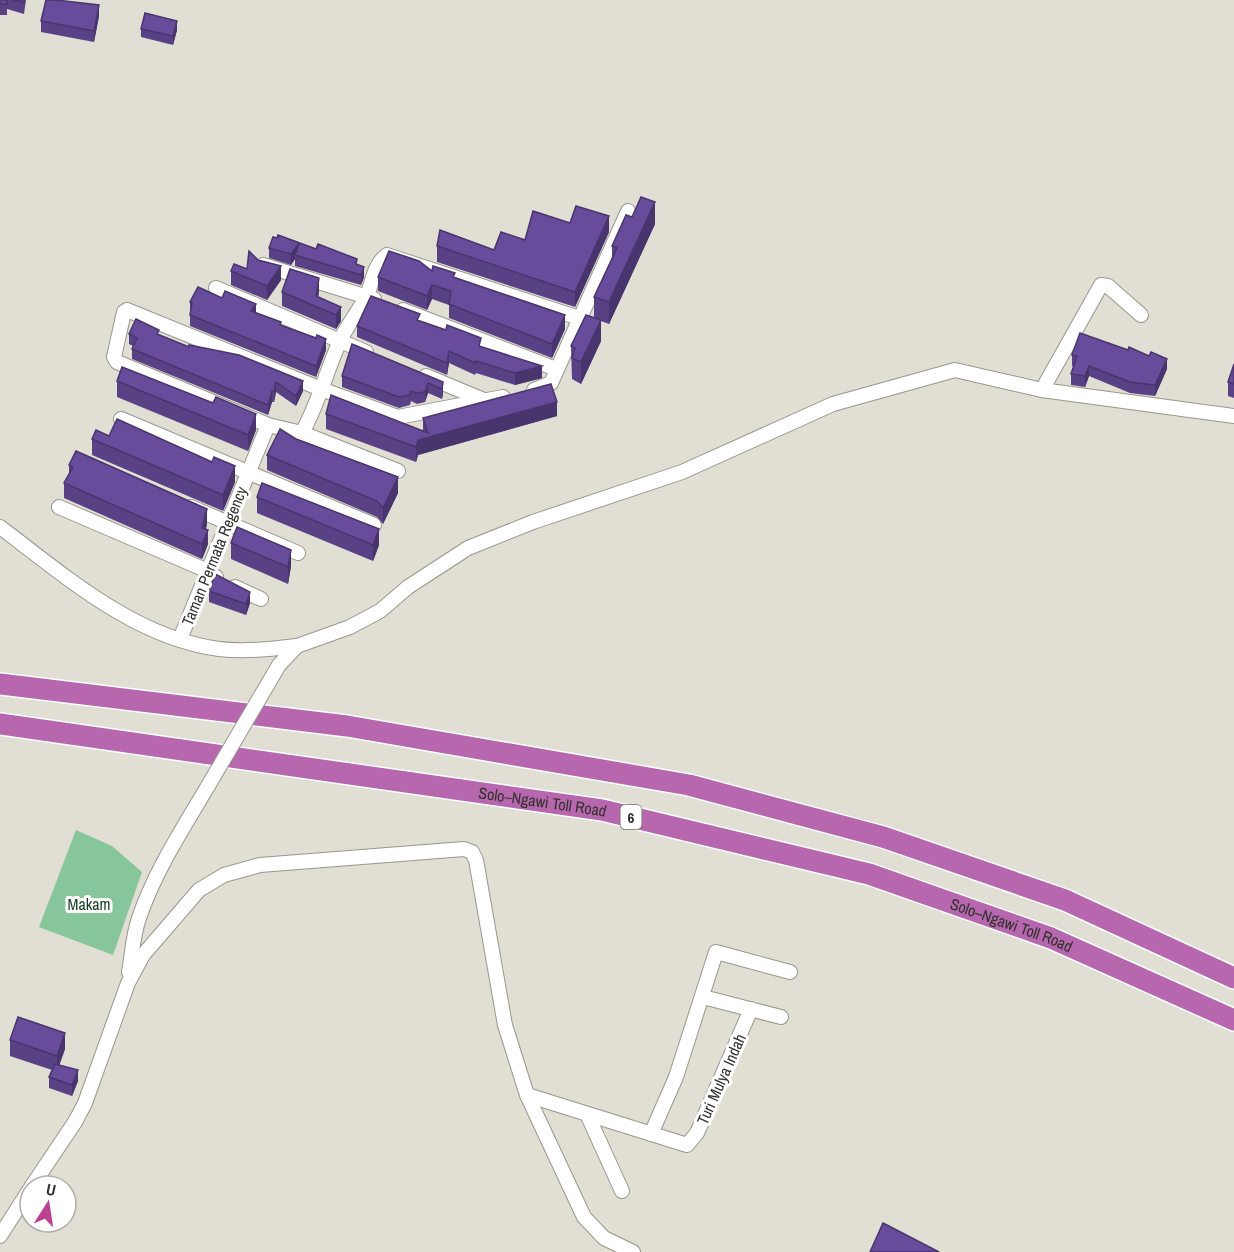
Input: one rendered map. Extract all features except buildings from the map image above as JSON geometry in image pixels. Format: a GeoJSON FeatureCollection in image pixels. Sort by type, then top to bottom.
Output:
{"type":"FeatureCollection","features":[{"type":"Feature","properties":{"kind":"highway"},"geometry":{"type":"LineString","coordinates":[[0,684],[347,726],[689,785],[883,837],[1065,900],[1234,978]]}},
{"type":"Feature","properties":{"kind":"highway","name":"Solo–Ngawi Toll Road"},"geometry":{"type":"LineString","coordinates":[[0,724],[602,810],[869,874],[1051,938],[1234,1020]]}},
{"type":"Feature","properties":{"kind":"street"},"geometry":{"type":"LineString","coordinates":[[398,471],[302,433],[268,425],[117,362],[114,357],[125,310],[130,310],[321,389],[404,418],[547,387],[628,211]]}},
{"type":"Feature","properties":{"kind":"street"},"geometry":{"type":"LineString","coordinates":[[302,433],[340,341],[366,296],[378,263],[387,255],[579,318]]}},
{"type":"Feature","properties":{"kind":"street"},"geometry":{"type":"LineString","coordinates":[[261,264],[366,296],[556,369]]}},
{"type":"Feature","properties":{"kind":"street"},"geometry":{"type":"LineString","coordinates":[[1042,390],[1101,285],[1108,286],[1142,315]]}},
{"type":"Feature","properties":{"kind":"street"},"geometry":{"type":"LineString","coordinates":[[216,288],[381,358]]}},
{"type":"Feature","properties":{"kind":"street"},"geometry":{"type":"LineString","coordinates":[[0,527],[73,582],[122,614],[180,639],[221,649],[259,650],[297,646],[350,627],[380,611],[408,587],[468,548],[533,522],[682,472],[833,404],[955,370],[1042,390],[1234,416]]}},
{"type":"Feature","properties":{"kind":"street"},"geometry":{"type":"LineString","coordinates":[[413,371],[486,401]]}},
{"type":"Feature","properties":{"kind":"street","name":"Taman Permata Regency"},"geometry":{"type":"LineString","coordinates":[[121,419],[374,525]]}},
{"type":"Feature","properties":{"kind":"street","name":"Taman Permata Regency"},"geometry":{"type":"LineString","coordinates":[[180,639],[268,425]]}},
{"type":"Feature","properties":{"kind":"street"},"geometry":{"type":"LineString","coordinates":[[176,501],[298,553]]}},
{"type":"Feature","properties":{"kind":"street"},"geometry":{"type":"LineString","coordinates":[[59,507],[208,571],[261,599]]}},
{"type":"Feature","properties":{"kind":"street"},"geometry":{"type":"LineString","coordinates":[[128,983],[138,920],[174,843],[279,665],[297,646]]}},
{"type":"Feature","properties":{"kind":"street"},"geometry":{"type":"LineString","coordinates":[[40,1174],[85,1103],[128,983],[143,955],[190,900],[208,883],[224,875],[260,865],[464,849],[472,852],[476,860],[505,1025],[527,1095],[584,1217],[604,1238],[633,1252]]}},
{"type":"Feature","properties":{"kind":"street"},"geometry":{"type":"LineString","coordinates":[[651,1134],[675,1077],[716,952],[790,972]]}},
{"type":"Feature","properties":{"kind":"street"},"geometry":{"type":"LineString","coordinates":[[703,997],[781,1017]]}},
{"type":"Feature","properties":{"kind":"street","name":"Turi Mulya Indah"},"geometry":{"type":"LineString","coordinates":[[527,1095],[687,1145],[693,1140],[751,1009]]}},
{"type":"Feature","properties":{"kind":"street"},"geometry":{"type":"LineString","coordinates":[[586,1114],[622,1191]]}},
{"type":"Feature","properties":{"kind":"street"},"geometry":{"type":"LineString","coordinates":[[0,1236],[18,1208]]}},
{"type":"Feature","properties":{"kind":"green space","name":"Makam"},"geometry":{"type":"Polygon","coordinates":[[[76,830],[112,846],[142,872],[113,955],[39,927],[76,830]]]}}]}
